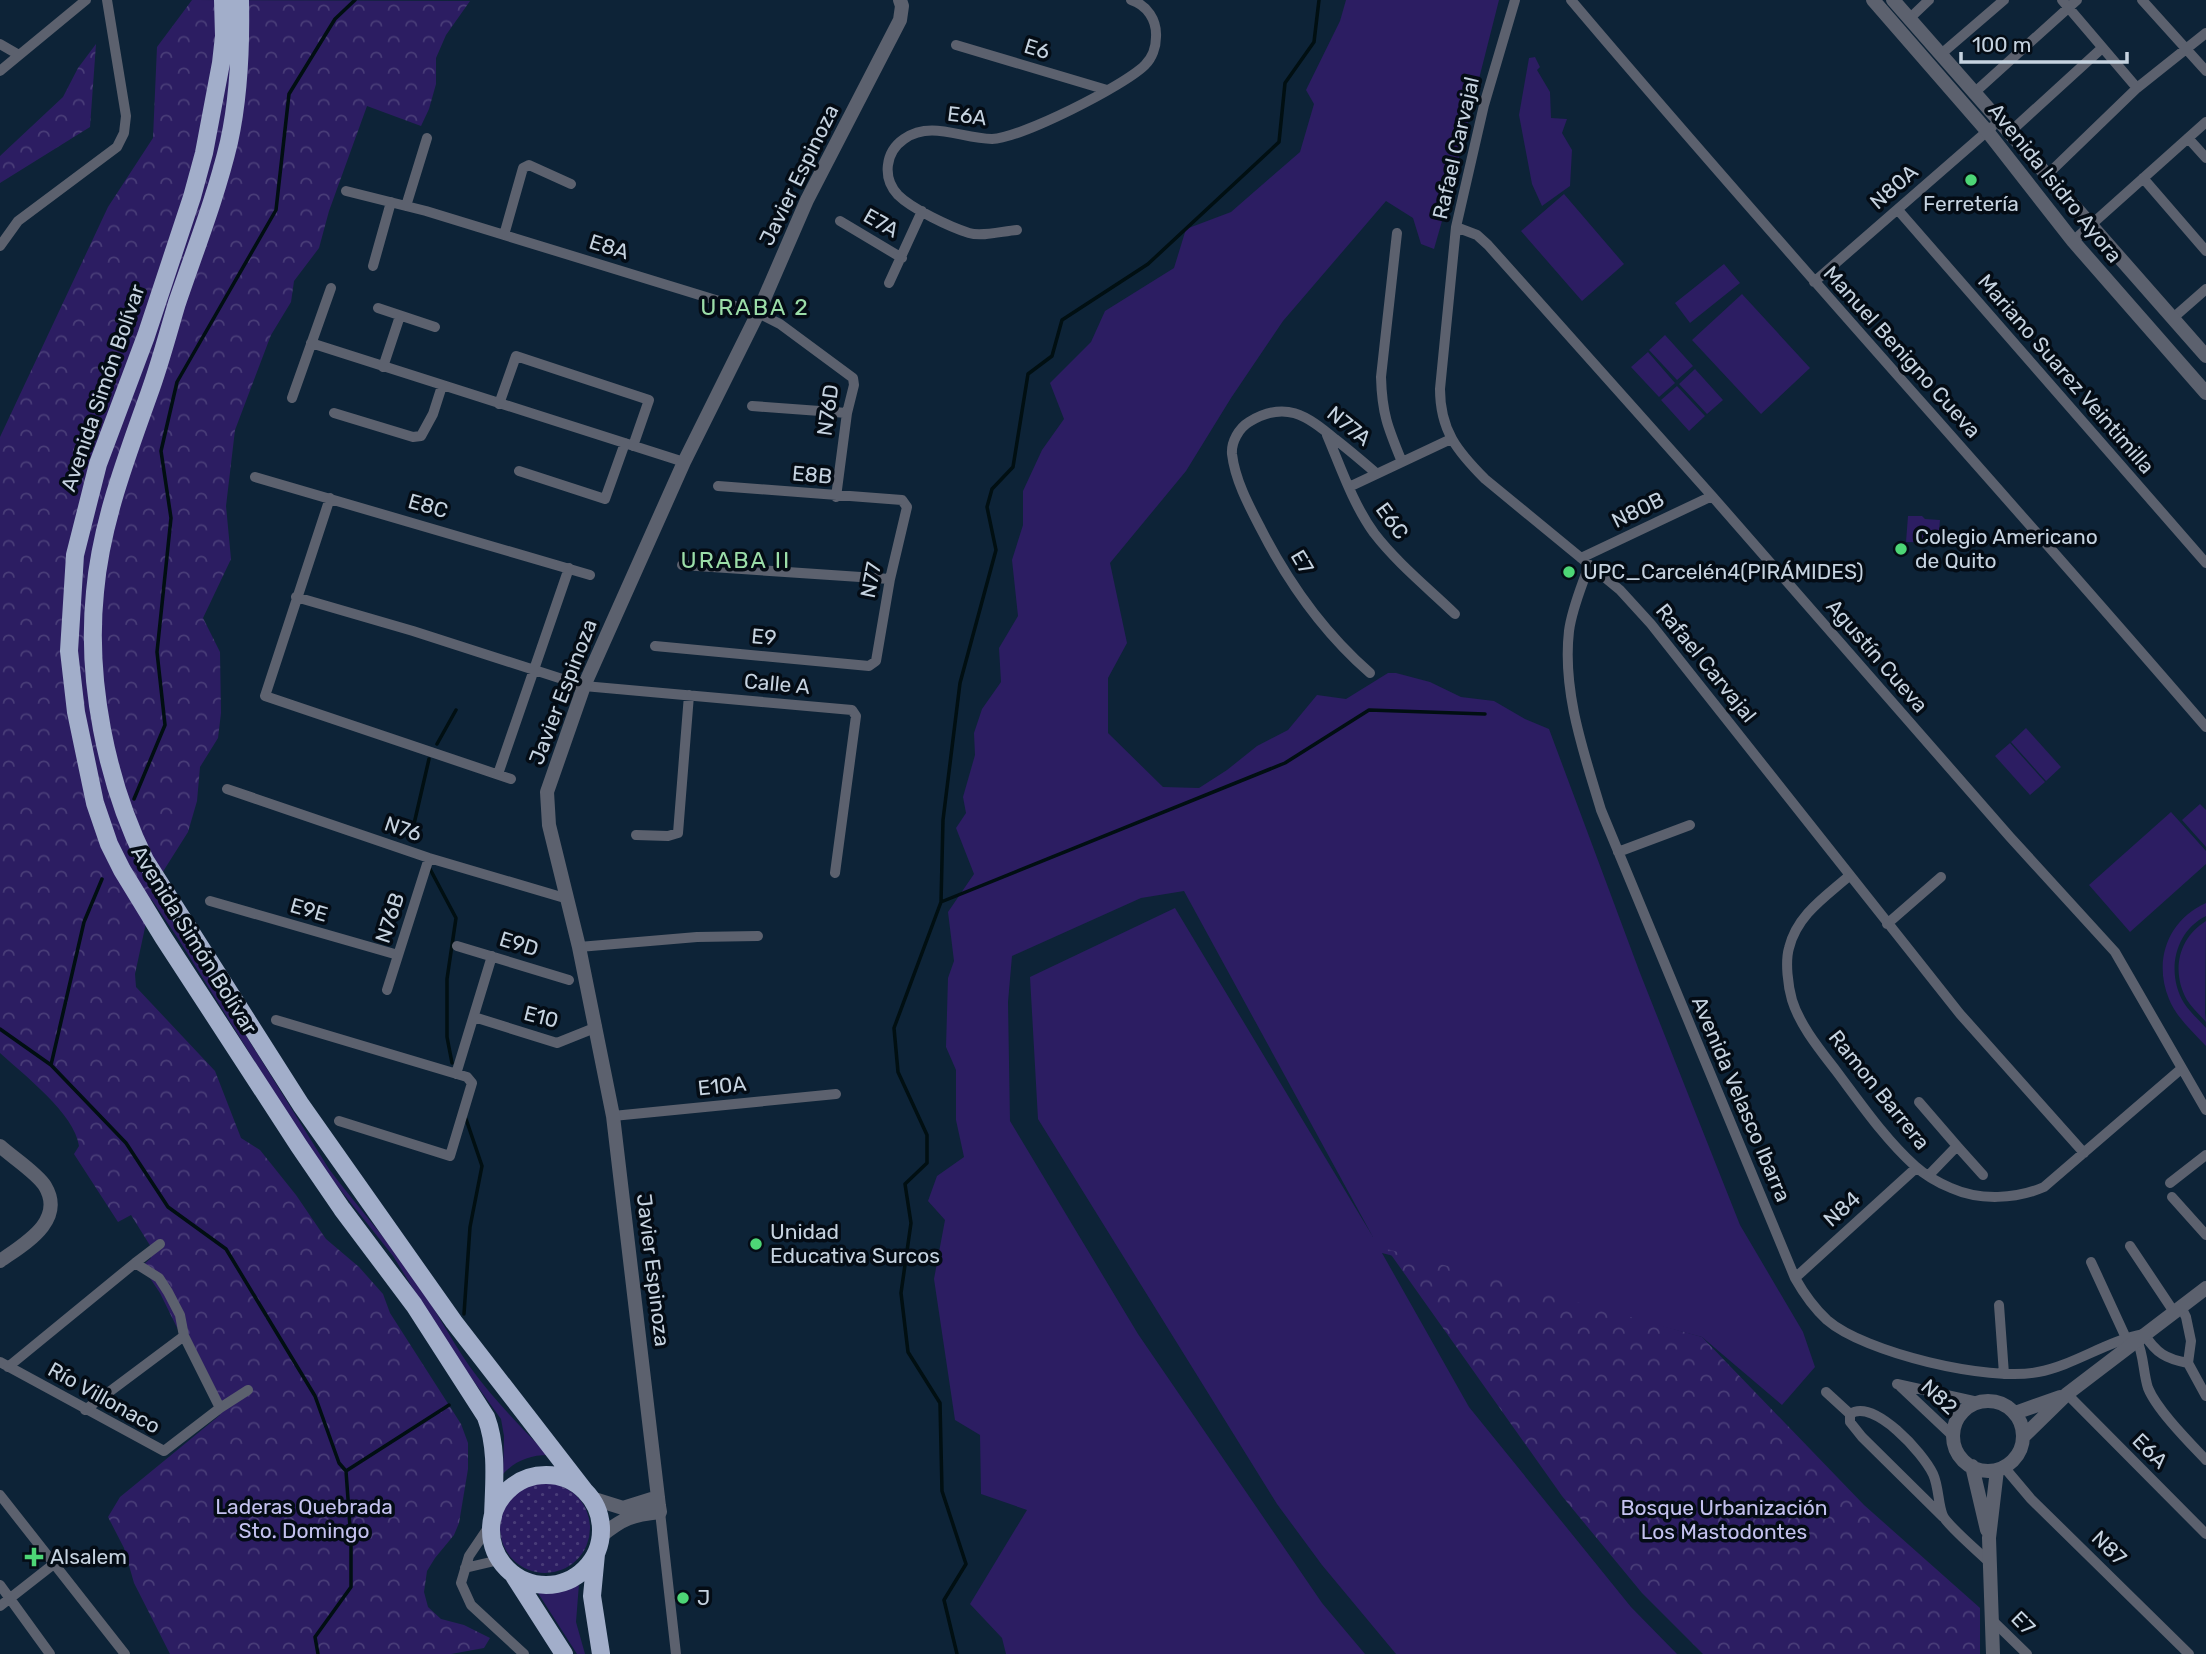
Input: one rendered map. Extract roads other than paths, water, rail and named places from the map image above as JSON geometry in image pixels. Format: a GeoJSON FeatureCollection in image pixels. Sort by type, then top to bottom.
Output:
{"type":"FeatureCollection","features":[{"type":"Feature","properties":{"kind":"highway","name":"Avenida Simón Bolívar"},"geometry":{"type":"LineString","coordinates":[[223,0],[224,36],[221,63],[198,175],[146,336],[98,464],[75,555],[69,623],[71,685],[95,803],[109,844],[122,870],[284,1123],[342,1209],[414,1305],[486,1417],[495,1449],[492,1520],[494,1548],[499,1560]]}},
{"type":"Feature","properties":{"kind":"highway","name":"Avenida Simón Bolívar"},"geometry":{"type":"LineString","coordinates":[[240,0],[239,59],[229,141],[106,525],[94,592],[93,627],[96,687],[103,726],[131,831],[161,887],[301,1105],[454,1322],[588,1494],[600,1516],[601,1536],[592,1596],[601,1654]]}},
{"type":"Feature","properties":{"kind":"highway"},"geometry":{"type":"LineString","coordinates":[[492,1520],[499,1502],[509,1489],[523,1480],[555,1476],[570,1480],[588,1494]]}},
{"type":"Feature","properties":{"kind":"highway"},"geometry":{"type":"LineString","coordinates":[[514,1576],[544,1586],[561,1584],[582,1572],[597,1553]]}},
{"type":"Feature","properties":{"kind":"highway"},"geometry":{"type":"LineString","coordinates":[[499,1560],[514,1576],[564,1654]]}},
{"type":"Feature","properties":{"kind":"street"},"geometry":{"type":"LineString","coordinates":[[0,71],[72,4],[86,0]]}},
{"type":"Feature","properties":{"kind":"street"},"geometry":{"type":"LineString","coordinates":[[0,246],[18,220],[117,147],[124,133],[126,116],[107,0]]}},
{"type":"Feature","properties":{"kind":"street","name":"Javier Espinoza"},"geometry":{"type":"LineString","coordinates":[[676,1654],[613,1116],[597,1027],[549,825],[548,792],[584,686],[684,461],[758,313],[807,200],[900,20],[900,0]]}},
{"type":"Feature","properties":{"kind":"street"},"geometry":{"type":"LineString","coordinates":[[1107,90],[1132,77],[1147,63],[1155,49],[1155,22],[1148,11],[1131,0]]}},
{"type":"Feature","properties":{"kind":"street","name":"Rafael Carvajal"},"geometry":{"type":"LineString","coordinates":[[1515,0],[1484,105],[1456,227],[1440,389],[1440,408],[1451,439],[1466,461],[1485,480],[1620,590],[1651,624],[1960,1014],[2084,1153]]}},
{"type":"Feature","properties":{"kind":"street","name":"Manuel Benigno Cueva"},"geometry":{"type":"LineString","coordinates":[[1571,0],[1814,282],[1961,449],[2015,506],[2206,727]]}},
{"type":"Feature","properties":{"kind":"street","name":"Avenida Isidro Ayora"},"geometry":{"type":"LineString","coordinates":[[1873,0],[1987,131],[2073,241],[2206,393]]}},
{"type":"Feature","properties":{"kind":"street","name":"Avenida Isidro Ayora"},"geometry":{"type":"LineString","coordinates":[[1893,0],[2206,356]]}},
{"type":"Feature","properties":{"kind":"street"},"geometry":{"type":"LineString","coordinates":[[1909,19],[1929,0]]}},
{"type":"Feature","properties":{"kind":"street"},"geometry":{"type":"LineString","coordinates":[[1940,55],[2004,0]]}},
{"type":"Feature","properties":{"kind":"street"},"geometry":{"type":"LineString","coordinates":[[1975,93],[2065,4],[2077,0]]}},
{"type":"Feature","properties":{"kind":"street"},"geometry":{"type":"LineString","coordinates":[[2142,0],[2206,71]]}},
{"type":"Feature","properties":{"kind":"street"},"geometry":{"type":"LineString","coordinates":[[2065,4],[2137,88]]}},
{"type":"Feature","properties":{"kind":"street"},"geometry":{"type":"LineString","coordinates":[[2047,174],[2137,88],[2206,33]]}},
{"type":"Feature","properties":{"kind":"street"},"geometry":{"type":"LineString","coordinates":[[0,44],[19,55]]}},
{"type":"Feature","properties":{"kind":"street","name":"E6"},"geometry":{"type":"LineString","coordinates":[[956,44],[1107,90]]}},
{"type":"Feature","properties":{"kind":"street"},"geometry":{"type":"LineString","coordinates":[[2010,132],[2101,49]]}},
{"type":"Feature","properties":{"kind":"street","name":"E6A"},"geometry":{"type":"LineString","coordinates":[[922,211],[898,195],[890,181],[887,169],[891,152],[902,140],[918,132],[944,130],[992,139],[1011,135],[1064,114],[1107,90]]}},
{"type":"Feature","properties":{"kind":"street","name":"N80A"},"geometry":{"type":"LineString","coordinates":[[1814,282],[2000,120]]}},
{"type":"Feature","properties":{"kind":"street"},"geometry":{"type":"LineString","coordinates":[[2073,241],[2206,122]]}},
{"type":"Feature","properties":{"kind":"street"},"geometry":{"type":"LineString","coordinates":[[406,206],[427,138]]}},
{"type":"Feature","properties":{"kind":"street"},"geometry":{"type":"LineString","coordinates":[[2188,138],[2206,158]]}},
{"type":"Feature","properties":{"kind":"street"},"geometry":{"type":"LineString","coordinates":[[504,235],[523,168],[529,165],[571,184]]}},
{"type":"Feature","properties":{"kind":"street"},"geometry":{"type":"LineString","coordinates":[[2143,178],[2206,251]]}},
{"type":"Feature","properties":{"kind":"street","name":"E8A"},"geometry":{"type":"LineString","coordinates":[[346,191],[504,235],[758,313],[780,324],[847,371]]}},
{"type":"Feature","properties":{"kind":"street"},"geometry":{"type":"LineString","coordinates":[[373,266],[391,202]]}},
{"type":"Feature","properties":{"kind":"street","name":"Mariano Suarez Veintimilla"},"geometry":{"type":"LineString","coordinates":[[1898,210],[2206,563]]}},
{"type":"Feature","properties":{"kind":"street"},"geometry":{"type":"LineString","coordinates":[[890,283],[922,211],[970,233],[1017,230]]}},
{"type":"Feature","properties":{"kind":"street","name":"E7A"},"geometry":{"type":"LineString","coordinates":[[840,222],[902,258]]}},
{"type":"Feature","properties":{"kind":"street","name":"Agustín Cueva"},"geometry":{"type":"LineString","coordinates":[[1456,227],[1476,235],[1488,245],[2010,837],[2115,952],[2127,968],[2206,1110]]}},
{"type":"Feature","properties":{"kind":"street"},"geometry":{"type":"LineString","coordinates":[[1397,233],[1381,377],[1385,419],[1402,462]]}},
{"type":"Feature","properties":{"kind":"street"},"geometry":{"type":"LineString","coordinates":[[292,398],[331,288]]}},
{"type":"Feature","properties":{"kind":"street"},"geometry":{"type":"LineString","coordinates":[[2173,318],[2206,289]]}},
{"type":"Feature","properties":{"kind":"street"},"geometry":{"type":"LineString","coordinates":[[379,308],[435,327]]}},
{"type":"Feature","properties":{"kind":"street"},"geometry":{"type":"LineString","coordinates":[[383,367],[400,316]]}},
{"type":"Feature","properties":{"kind":"street"},"geometry":{"type":"LineString","coordinates":[[311,344],[684,461]]}},
{"type":"Feature","properties":{"kind":"street"},"geometry":{"type":"LineString","coordinates":[[499,404],[516,356],[649,400],[605,499],[519,471]]}},
{"type":"Feature","properties":{"kind":"street","name":"N76D"},"geometry":{"type":"LineString","coordinates":[[836,497],[847,413],[854,385],[853,378],[847,371]]}},
{"type":"Feature","properties":{"kind":"street"},"geometry":{"type":"LineString","coordinates":[[334,413],[413,437],[421,436],[433,414],[442,386]]}},
{"type":"Feature","properties":{"kind":"street"},"geometry":{"type":"LineString","coordinates":[[751,406],[847,413]]}},
{"type":"Feature","properties":{"kind":"street","name":"N77A"},"geometry":{"type":"LineString","coordinates":[[1232,452],[1234,441],[1243,426],[1259,416],[1276,411],[1294,412],[1311,419],[1376,473]]}},
{"type":"Feature","properties":{"kind":"street","name":"E6C"},"geometry":{"type":"LineString","coordinates":[[1326,432],[1349,487],[1374,533],[1393,555],[1455,614]]}},
{"type":"Feature","properties":{"kind":"street"},"geometry":{"type":"LineString","coordinates":[[1349,487],[1451,439]]}},
{"type":"Feature","properties":{"kind":"street","name":"E7"},"geometry":{"type":"LineString","coordinates":[[1232,452],[1250,508],[1284,573],[1312,613],[1370,673]]}},
{"type":"Feature","properties":{"kind":"street","name":"E8C"},"geometry":{"type":"LineString","coordinates":[[254,477],[590,575]]}},
{"type":"Feature","properties":{"kind":"street","name":"E8B"},"geometry":{"type":"LineString","coordinates":[[719,486],[902,500]]}},
{"type":"Feature","properties":{"kind":"street","name":"N80B"},"geometry":{"type":"LineString","coordinates":[[1585,561],[1712,496]]}},
{"type":"Feature","properties":{"kind":"street"},"geometry":{"type":"LineString","coordinates":[[330,498],[265,692],[267,698],[511,779]]}},
{"type":"Feature","properties":{"kind":"street","name":"N77"},"geometry":{"type":"LineString","coordinates":[[869,666],[876,661],[890,579],[907,507],[902,500]]}},
{"type":"Feature","properties":{"kind":"street","name":"Avenida Velasco Ibarra"},"geometry":{"type":"LineString","coordinates":[[1585,561],[1569,631],[1568,649],[1579,734],[1601,810],[1795,1278],[1808,1300],[1829,1322],[1854,1336],[1924,1362],[2004,1374],[2040,1372],[2136,1338]]}},
{"type":"Feature","properties":{"kind":"street"},"geometry":{"type":"LineString","coordinates":[[682,565],[890,579]]}},
{"type":"Feature","properties":{"kind":"street"},"geometry":{"type":"LineString","coordinates":[[498,774],[569,568]]}},
{"type":"Feature","properties":{"kind":"street","name":"Calle A"},"geometry":{"type":"LineString","coordinates":[[296,597],[584,686],[852,710],[856,716],[835,873]]}},
{"type":"Feature","properties":{"kind":"street","name":"E9"},"geometry":{"type":"LineString","coordinates":[[655,646],[869,666]]}},
{"type":"Feature","properties":{"kind":"street"},"geometry":{"type":"LineString","coordinates":[[636,835],[668,836],[678,833],[689,695]]}},
{"type":"Feature","properties":{"kind":"street","name":"N76"},"geometry":{"type":"LineString","coordinates":[[227,789],[429,858],[568,899]]}},
{"type":"Feature","properties":{"kind":"street"},"geometry":{"type":"LineString","coordinates":[[1618,852],[1690,825]]}},
{"type":"Feature","properties":{"kind":"street","name":"N76B"},"geometry":{"type":"LineString","coordinates":[[387,990],[429,858]]}},
{"type":"Feature","properties":{"kind":"street","name":"Ramon Barrera"},"geometry":{"type":"LineString","coordinates":[[1849,876],[1808,911],[1796,929],[1788,950],[1792,1001],[1811,1037],[1886,1136],[1916,1168],[1928,1176],[1966,1193],[2009,1197],[2044,1187],[2181,1069]]}},
{"type":"Feature","properties":{"kind":"street"},"geometry":{"type":"LineString","coordinates":[[1887,924],[1941,877]]}},
{"type":"Feature","properties":{"kind":"street","name":"E9E"},"geometry":{"type":"LineString","coordinates":[[210,901],[398,955]]}},
{"type":"Feature","properties":{"kind":"street"},"geometry":{"type":"LineString","coordinates":[[579,947],[697,937],[758,936]]}},
{"type":"Feature","properties":{"kind":"street","name":"E9D"},"geometry":{"type":"LineString","coordinates":[[457,946],[569,979]]}},
{"type":"Feature","properties":{"kind":"street"},"geometry":{"type":"LineString","coordinates":[[456,1074],[492,956]]}},
{"type":"Feature","properties":{"kind":"street","name":"E10"},"geometry":{"type":"LineString","coordinates":[[474,1017],[557,1043],[597,1027]]}},
{"type":"Feature","properties":{"kind":"street"},"geometry":{"type":"LineString","coordinates":[[275,1020],[467,1077],[472,1083],[450,1156],[339,1121]]}},
{"type":"Feature","properties":{"kind":"street","name":"E10A"},"geometry":{"type":"LineString","coordinates":[[613,1116],[836,1094]]}},
{"type":"Feature","properties":{"kind":"street"},"geometry":{"type":"LineString","coordinates":[[1919,1102],[1983,1175]]}},
{"type":"Feature","properties":{"kind":"street"},"geometry":{"type":"LineString","coordinates":[[0,1146],[45,1185],[50,1202],[50,1216],[35,1237],[0,1261]]}},
{"type":"Feature","properties":{"kind":"street"},"geometry":{"type":"LineString","coordinates":[[1928,1176],[1957,1146]]}},
{"type":"Feature","properties":{"kind":"street"},"geometry":{"type":"LineString","coordinates":[[2171,1183],[2206,1155]]}},
{"type":"Feature","properties":{"kind":"street","name":"N84"},"geometry":{"type":"LineString","coordinates":[[1795,1278],[1916,1168]]}},
{"type":"Feature","properties":{"kind":"street"},"geometry":{"type":"LineString","coordinates":[[2172,1197],[2206,1235]]}},
{"type":"Feature","properties":{"kind":"street"},"geometry":{"type":"LineString","coordinates":[[4,1365],[160,1244]]}},
{"type":"Feature","properties":{"kind":"street"},"geometry":{"type":"LineString","coordinates":[[2130,1246],[2186,1317],[2191,1341],[2188,1363],[2206,1396]]}},
{"type":"Feature","properties":{"kind":"street"},"geometry":{"type":"LineString","coordinates":[[2091,1262],[2136,1338],[2152,1396],[2206,1460]]}},
{"type":"Feature","properties":{"kind":"street"},"geometry":{"type":"LineString","coordinates":[[135,1263],[159,1278],[180,1315],[184,1336],[220,1408],[248,1390]]}},
{"type":"Feature","properties":{"kind":"street"},"geometry":{"type":"LineString","coordinates":[[2024,1436],[2067,1394],[2136,1338],[2206,1288]]}},
{"type":"Feature","properties":{"kind":"street"},"geometry":{"type":"LineString","coordinates":[[1999,1305],[2004,1374]]}},
{"type":"Feature","properties":{"kind":"street"},"geometry":{"type":"LineString","coordinates":[[85,1410],[184,1336]]}},
{"type":"Feature","properties":{"kind":"street"},"geometry":{"type":"LineString","coordinates":[[2136,1338],[2170,1360],[2188,1363]]}},
{"type":"Feature","properties":{"kind":"street","name":"Río Villonaco"},"geometry":{"type":"LineString","coordinates":[[4,1365],[164,1451],[220,1408]]}},
{"type":"Feature","properties":{"kind":"street","name":"N82"},"geometry":{"type":"LineString","coordinates":[[1953,1436],[1897,1384],[1978,1402]]}},
{"type":"Feature","properties":{"kind":"street"},"geometry":{"type":"LineString","coordinates":[[1826,1392],[1850,1413]]}},
{"type":"Feature","properties":{"kind":"street"},"geometry":{"type":"LineString","coordinates":[[2015,1413],[2067,1394]]}},
{"type":"Feature","properties":{"kind":"street","name":"E6A"},"geometry":{"type":"LineString","coordinates":[[2067,1394],[2206,1534]]}},
{"type":"Feature","properties":{"kind":"street"},"geometry":{"type":"LineString","coordinates":[[1986,1400],[2002,1403],[2015,1413],[2023,1427],[2024,1436],[2018,1454],[2000,1469],[1979,1470],[1958,1454],[1953,1436],[1957,1419],[1969,1406],[1986,1400]]}},
{"type":"Feature","properties":{"kind":"street"},"geometry":{"type":"LineString","coordinates":[[1850,1413],[1863,1409],[1890,1425],[1917,1450],[1933,1473],[1943,1517]]}},
{"type":"Feature","properties":{"kind":"street"},"geometry":{"type":"LineString","coordinates":[[1850,1413],[1852,1426],[1990,1563]]}},
{"type":"Feature","properties":{"kind":"street"},"geometry":{"type":"LineString","coordinates":[[1972,1466],[1989,1538],[1993,1654]]}},
{"type":"Feature","properties":{"kind":"street"},"geometry":{"type":"LineString","coordinates":[[1989,1538],[2000,1469]]}},
{"type":"Feature","properties":{"kind":"street","name":"N87"},"geometry":{"type":"LineString","coordinates":[[2000,1469],[2189,1654]]}},
{"type":"Feature","properties":{"kind":"street"},"geometry":{"type":"LineString","coordinates":[[588,1494],[623,1508],[659,1505]]}},
{"type":"Feature","properties":{"kind":"street"},"geometry":{"type":"LineString","coordinates":[[0,1495],[125,1654]]}},
{"type":"Feature","properties":{"kind":"street"},"geometry":{"type":"LineString","coordinates":[[601,1536],[619,1522],[659,1505]]}},
{"type":"Feature","properties":{"kind":"street"},"geometry":{"type":"LineString","coordinates":[[492,1520],[477,1542],[461,1583],[471,1605],[524,1654]]}},
{"type":"Feature","properties":{"kind":"street"},"geometry":{"type":"LineString","coordinates":[[465,1568],[499,1560]]}},
{"type":"Feature","properties":{"kind":"street"},"geometry":{"type":"LineString","coordinates":[[0,1606],[55,1563]]}},
{"type":"Feature","properties":{"kind":"street"},"geometry":{"type":"LineString","coordinates":[[0,1585],[50,1654]]}},
{"type":"Feature","properties":{"kind":"street","name":"E7"},"geometry":{"type":"LineString","coordinates":[[1993,1620],[2027,1654]]}},
{"type":"Feature","properties":{"kind":"waterway"},"geometry":{"type":"LineString","coordinates":[[134,799],[165,725],[157,652],[171,518],[161,451],[177,382],[276,210],[289,94],[335,19],[355,0]]}},
{"type":"Feature","properties":{"kind":"waterway"},"geometry":{"type":"LineString","coordinates":[[957,1654],[944,1600],[966,1564],[942,1491],[940,1403],[908,1352],[901,1293],[911,1223],[905,1184],[927,1163],[927,1135],[898,1072],[894,1028],[941,902],[943,820],[960,683],[996,550],[987,507],[992,489],[1013,467],[1028,374],[1052,356],[1062,320],[1148,264],[1279,142],[1285,83],[1314,42],[1319,0]]}},
{"type":"Feature","properties":{"kind":"waterway"},"geometry":{"type":"LineString","coordinates":[[437,744],[456,710]]}},
{"type":"Feature","properties":{"kind":"waterway"},"geometry":{"type":"LineString","coordinates":[[941,902],[1285,763],[1369,710],[1485,714]]}},
{"type":"Feature","properties":{"kind":"waterway"},"geometry":{"type":"LineString","coordinates":[[411,837],[429,759]]}},
{"type":"Feature","properties":{"kind":"waterway"},"geometry":{"type":"LineString","coordinates":[[430,869],[456,918],[447,979],[447,1037],[452,1063]]}},
{"type":"Feature","properties":{"kind":"waterway"},"geometry":{"type":"LineString","coordinates":[[51,1065],[84,922],[102,879]]}},
{"type":"Feature","properties":{"kind":"waterway"},"geometry":{"type":"LineString","coordinates":[[0,1029],[51,1065],[126,1143],[168,1207],[226,1249],[315,1396],[339,1463],[346,1471],[351,1541],[351,1587],[315,1637],[318,1654]]}},
{"type":"Feature","properties":{"kind":"waterway"},"geometry":{"type":"LineString","coordinates":[[464,1314],[470,1227],[482,1166],[466,1119]]}},
{"type":"Feature","properties":{"kind":"waterway"},"geometry":{"type":"LineString","coordinates":[[346,1471],[449,1405]]}},
{"type":"Feature","properties":{"kind":"place","name":"Ferretería"},"geometry":{"type":"Point","coordinates":[1971,180]}},
{"type":"Feature","properties":{"kind":"place","name":"Colegio Americano de Quito"},"geometry":{"type":"Point","coordinates":[1901,549]}},
{"type":"Feature","properties":{"kind":"place","name":"UPC_Carcelén4(PIRÁMIDES)"},"geometry":{"type":"Point","coordinates":[1569,572]}},
{"type":"Feature","properties":{"kind":"place","name":"Unidad Educativa Surcos"},"geometry":{"type":"Point","coordinates":[756,1244]}},
{"type":"Feature","properties":{"kind":"place","name":"Alsalem"},"geometry":{"type":"Point","coordinates":[34,1557]}},
{"type":"Feature","properties":{"kind":"place","name":"J"},"geometry":{"type":"Point","coordinates":[683,1598]}},
{"type":"Feature","properties":{"kind":"district","name":"URABA 2"},"geometry":{"type":"Point","coordinates":[755,307]}},
{"type":"Feature","properties":{"kind":"district","name":"URABA II"},"geometry":{"type":"Point","coordinates":[736,560]}},
{"type":"Feature","properties":{"kind":"park label","name":"Laderas Quebrada Sto. Domingo"},"geometry":{"type":"Point","coordinates":[304,1519]}},
{"type":"Feature","properties":{"kind":"park label","name":"Bosque Urbanización Los Mastodontes"},"geometry":{"type":"Point","coordinates":[1724,1520]}}]}
